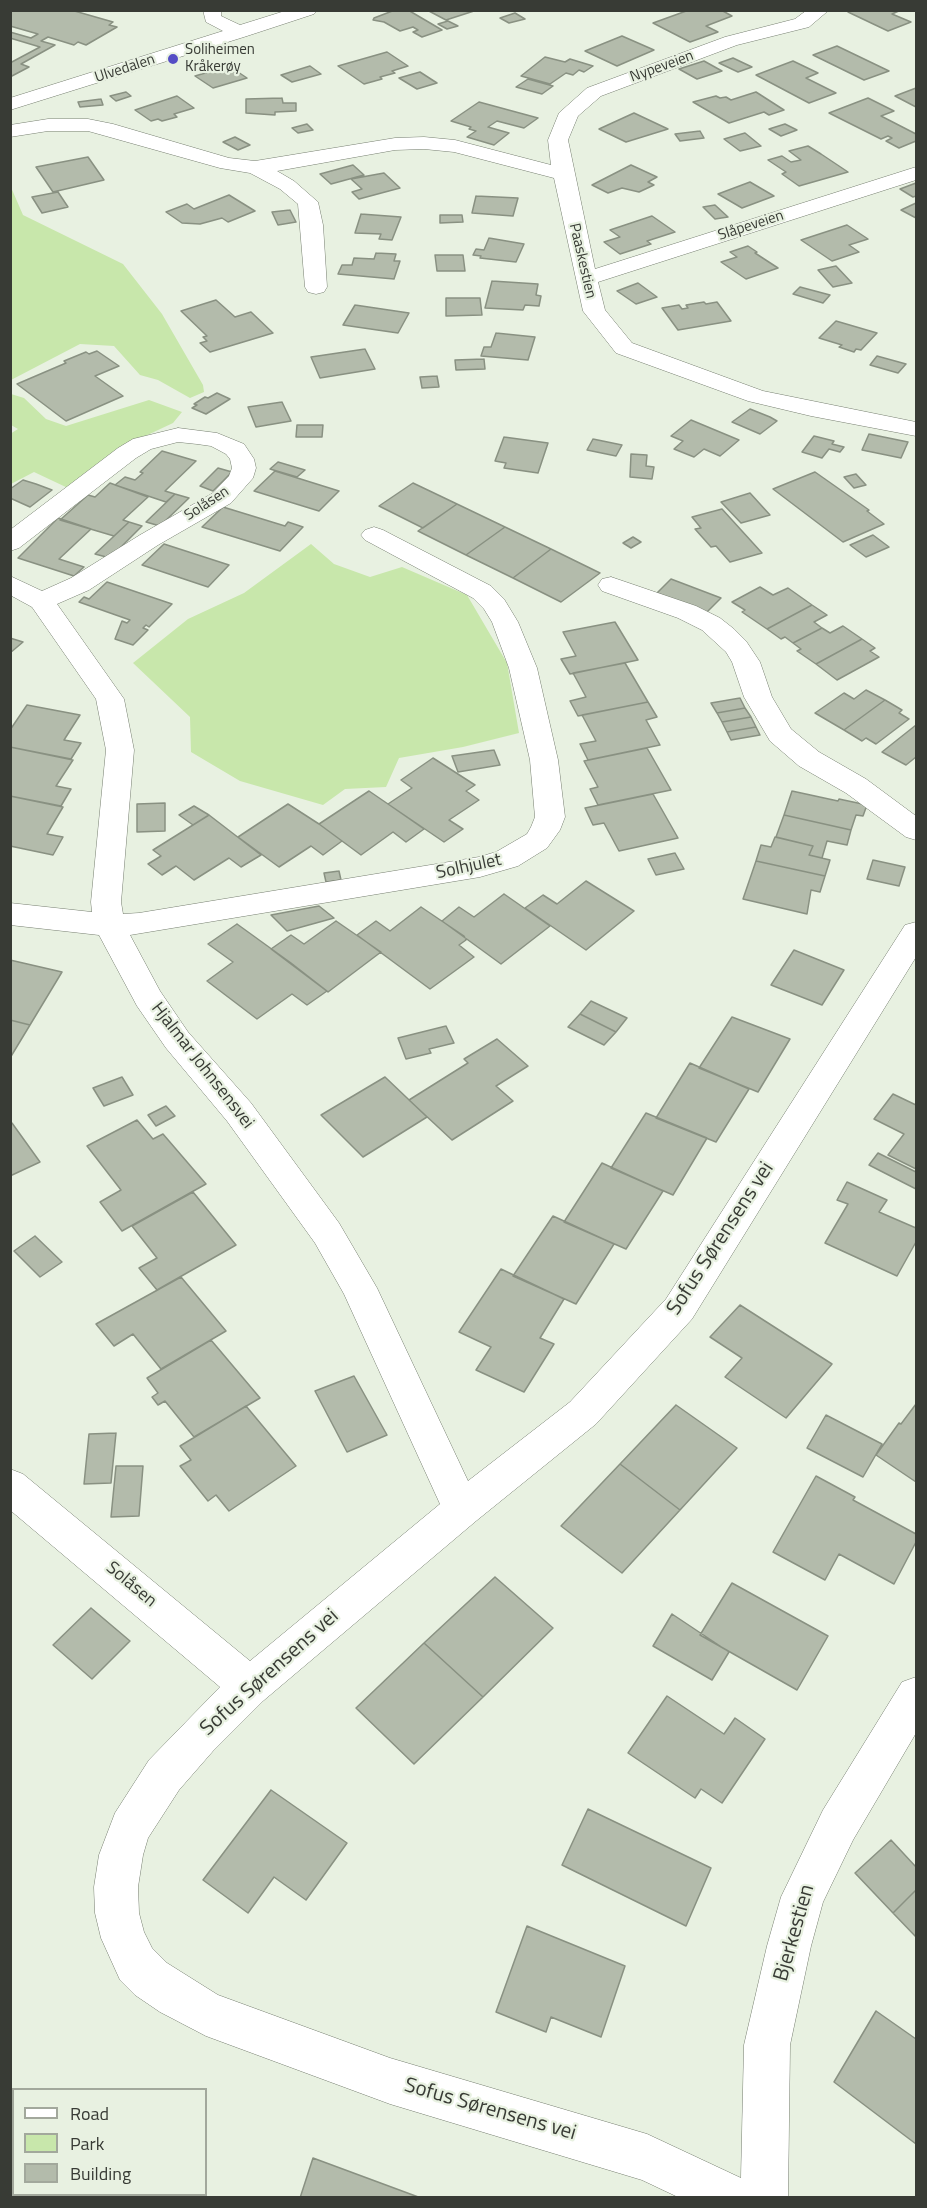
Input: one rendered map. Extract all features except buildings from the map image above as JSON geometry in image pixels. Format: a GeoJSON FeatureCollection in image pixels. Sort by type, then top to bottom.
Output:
{"type":"FeatureCollection","features":[{"type":"Feature","properties":{"kind":"street"},"geometry":{"type":"LineString","coordinates":[[212,10],[212,18],[240,32]]}},
{"type":"Feature","properties":{"kind":"street","name":"Ulvedalen"},"geometry":{"type":"LineString","coordinates":[[10,104],[308,10]]}},
{"type":"Feature","properties":{"kind":"street","name":"Nypeveien"},"geometry":{"type":"LineString","coordinates":[[563,174],[558,140],[569,113],[594,92],[732,41],[801,23],[820,10]]}},
{"type":"Feature","properties":{"kind":"street"},"geometry":{"type":"LineString","coordinates":[[10,131],[48,125],[88,125],[106,128],[227,164],[255,167],[395,144],[424,143],[455,146],[563,174]]}},
{"type":"Feature","properties":{"kind":"street"},"geometry":{"type":"LineString","coordinates":[[255,167],[287,185],[308,201],[316,287]]}},
{"type":"Feature","properties":{"kind":"street","name":"Slåpeveien"},"geometry":{"type":"LineString","coordinates":[[586,279],[916,173]]}},
{"type":"Feature","properties":{"kind":"street","name":"Paaskestien"},"geometry":{"type":"LineString","coordinates":[[563,174],[594,310],[624,348],[756,396],[811,410],[916,429]]}},
{"type":"Feature","properties":{"kind":"street","name":"Solåsen"},"geometry":{"type":"LineString","coordinates":[[10,543],[127,453],[150,441],[178,435],[218,441],[236,449],[242,459],[244,468],[241,478],[222,498],[149,540],[80,584],[41,601]]}},
{"type":"Feature","properties":{"kind":"street","name":"Solhjulet"},"geometry":{"type":"LineString","coordinates":[[10,914],[109,925],[139,924],[480,867],[507,859],[537,842],[550,817],[544,760],[524,668],[505,622],[495,604],[482,592],[374,535]]}},
{"type":"Feature","properties":{"kind":"street","name":"Hjalmar Johnsensvei"},"geometry":{"type":"LineString","coordinates":[[10,584],[41,601],[110,699],[120,750],[106,902],[109,925],[148,998],[177,1040],[239,1112],[327,1233],[359,1288],[462,1509]]}},
{"type":"Feature","properties":{"kind":"street"},"geometry":{"type":"LineString","coordinates":[[611,585],[687,612],[711,624],[725,635],[737,647],[746,662],[758,697],[780,735],[809,759],[856,786],[916,830]]}},
{"type":"Feature","properties":{"kind":"street","name":"Sofus Sørensens vei"},"geometry":{"type":"LineString","coordinates":[[729,2198],[715,2189],[647,2158],[390,2081],[206,2013],[151,1979],[136,1964],[123,1938],[116,1887],[121,1855],[130,1828],[164,1775],[198,1737],[249,1688],[462,1509],[583,1413],[678,1309],[916,933]]}},
{"type":"Feature","properties":{"kind":"street","name":"Solåsen"},"geometry":{"type":"LineString","coordinates":[[10,1486],[209,1650],[249,1688]]}},
{"type":"Feature","properties":{"kind":"street","name":"Bjerkestien"},"geometry":{"type":"LineString","coordinates":[[764,2198],[767,2045],[789,1946],[803,1897],[838,1825],[916,1696]]}},
{"type":"Feature","properties":{"kind":"green space"},"geometry":{"type":"Polygon","coordinates":[[[10,185],[23,215],[123,264],[162,314],[203,385],[204,392],[190,398],[158,380],[140,375],[114,346],[80,344],[11,380],[10,185]]]}},
{"type":"Feature","properties":{"kind":"green space"},"geometry":{"type":"Polygon","coordinates":[[[11,394],[24,398],[46,419],[66,426],[149,400],[182,412],[173,423],[122,447],[70,489],[34,472],[11,484],[10,434],[18,429],[11,425],[11,394]]]}},
{"type":"Feature","properties":{"kind":"green space"},"geometry":{"type":"Polygon","coordinates":[[[311,544],[334,564],[370,577],[402,567],[467,595],[507,663],[519,733],[463,747],[399,758],[386,787],[345,789],[323,805],[240,781],[191,752],[190,717],[133,663],[188,619],[244,593],[311,544]]]}},
{"type":"Feature","properties":{"kind":"place","name":"Soliheimen Kråkerøy"},"geometry":{"type":"Point","coordinates":[173,59]}}]}
